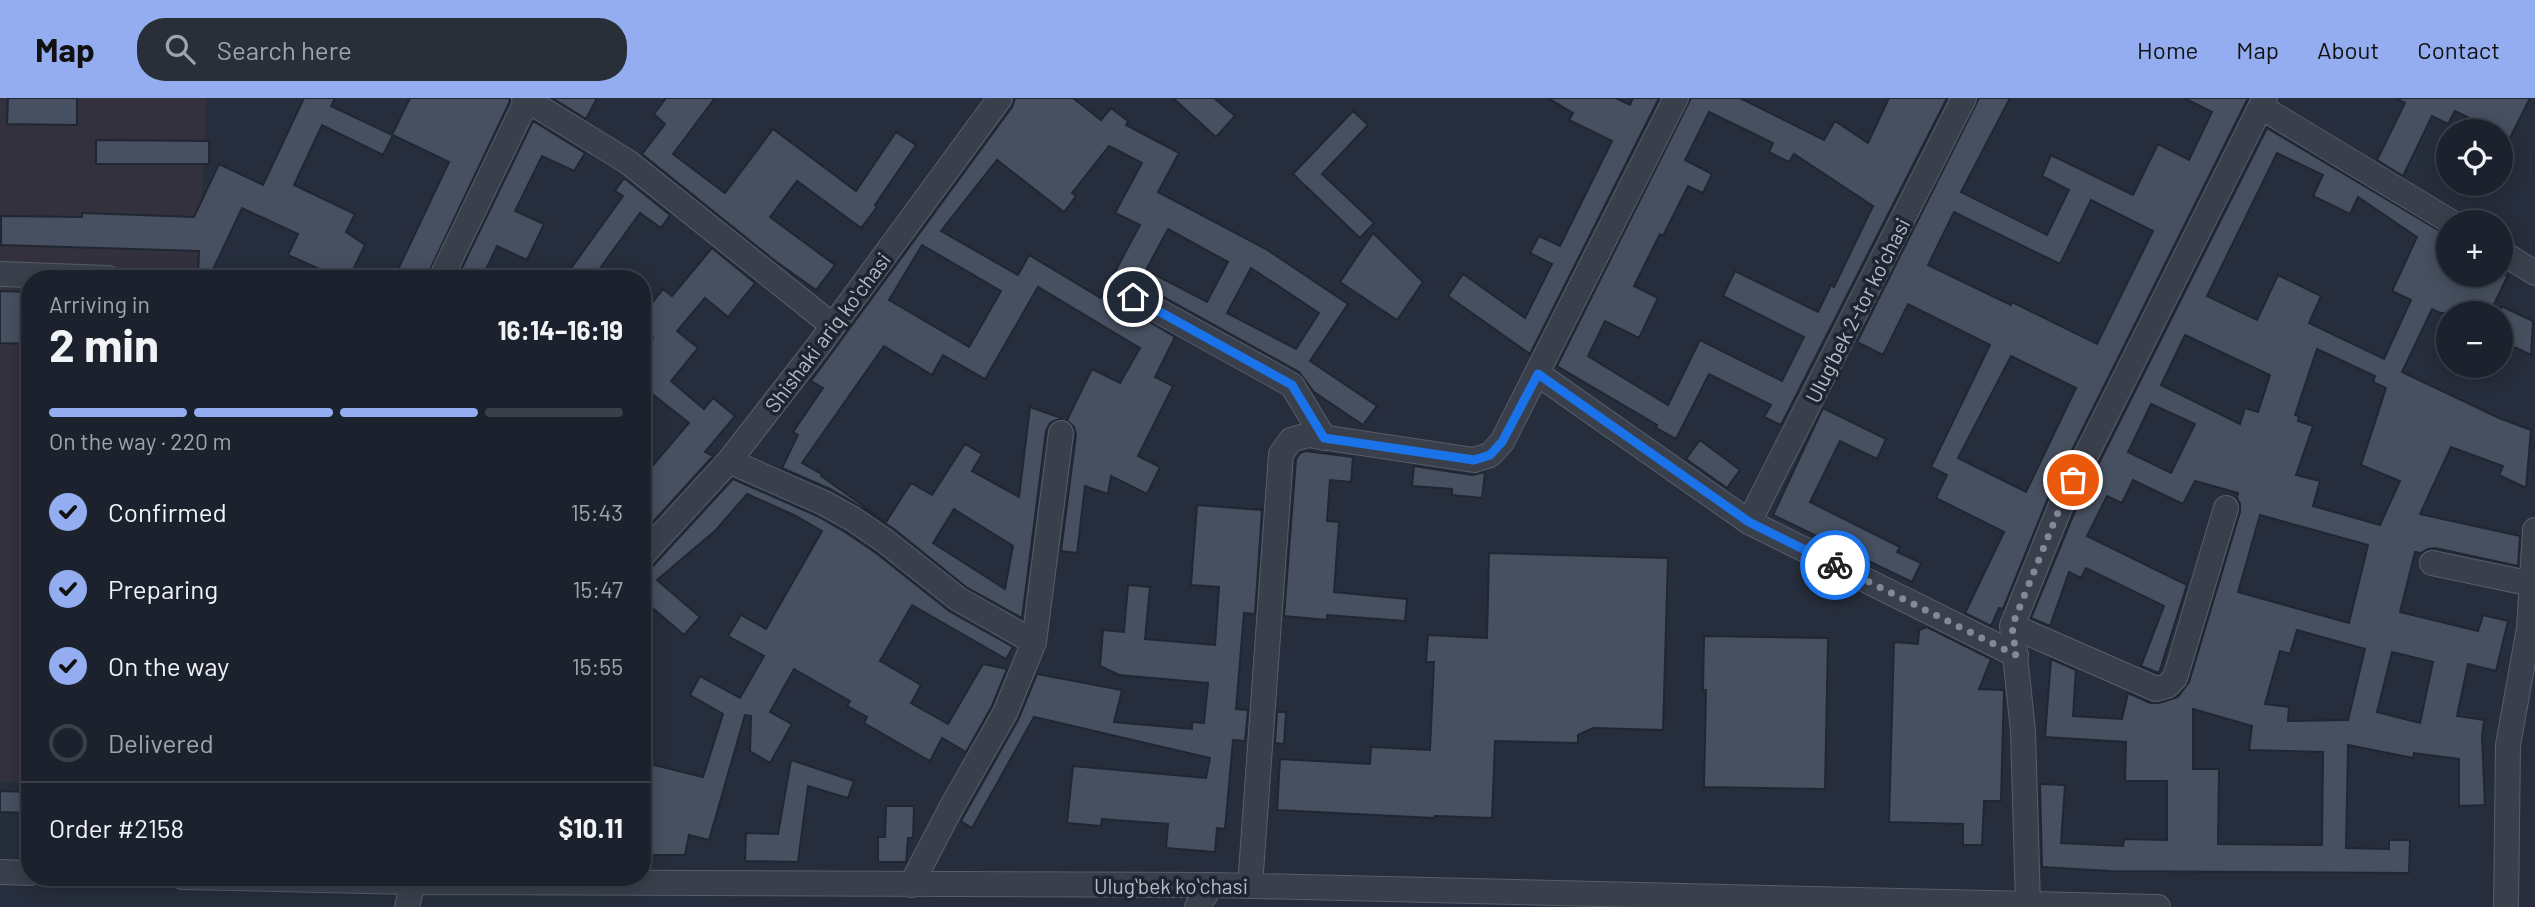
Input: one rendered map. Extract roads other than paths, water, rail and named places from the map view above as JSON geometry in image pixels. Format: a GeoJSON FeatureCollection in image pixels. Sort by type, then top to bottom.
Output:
{"type":"FeatureCollection","features":[{"type":"Feature","properties":{"kind":"street","name":"Shishaki ariq koʻchasi"},"geometry":{"type":"LineString","coordinates":[[651,546],[729,460],[816,349],[1000,98]]}},
{"type":"Feature","properties":{"kind":"street"},"geometry":{"type":"LineString","coordinates":[[1250,886],[1281,454],[1291,440],[1308,435],[1474,460],[1490,455],[1502,442],[1538,374],[1676,98]]}},
{"type":"Feature","properties":{"kind":"street","name":"Ulugʼbek 2-tor koʼchasi"},"geometry":{"type":"LineString","coordinates":[[1749,522],[1964,98]]}},
{"type":"Feature","properties":{"kind":"street"},"geometry":{"type":"LineString","coordinates":[[446,270],[526,99],[628,162],[832,325]]}},
{"type":"Feature","properties":{"kind":"street"},"geometry":{"type":"LineString","coordinates":[[2028,905],[2023,731],[2012,626],[2061,505],[2263,103],[2436,213]]}},
{"type":"Feature","properties":{"kind":"street"},"geometry":{"type":"LineString","coordinates":[[2513,259],[2535,273]]}},
{"type":"Feature","properties":{"kind":"street"},"geometry":{"type":"LineString","coordinates":[[0,274],[21,275]]}},
{"type":"Feature","properties":{"kind":"street"},"geometry":{"type":"LineString","coordinates":[[1133,297],[1292,385],[1324,438]]}},
{"type":"Feature","properties":{"kind":"street"},"geometry":{"type":"LineString","coordinates":[[1538,374],[1749,522],[2016,655]]}},
{"type":"Feature","properties":{"kind":"street"},"geometry":{"type":"LineString","coordinates":[[911,885],[1005,713],[1034,642],[1061,432]]}},
{"type":"Feature","properties":{"kind":"street"},"geometry":{"type":"LineString","coordinates":[[729,460],[853,519],[885,541],[958,600],[1034,642]]}},
{"type":"Feature","properties":{"kind":"street"},"geometry":{"type":"LineString","coordinates":[[2012,626],[2156,689],[2167,686],[2175,678],[2226,508]]}},
{"type":"Feature","properties":{"kind":"street"},"geometry":{"type":"LineString","coordinates":[[2506,907],[2508,745],[2532,629],[2535,530]]}},
{"type":"Feature","properties":{"kind":"street"},"geometry":{"type":"LineString","coordinates":[[2432,563],[2532,584]]}},
{"type":"Feature","properties":{"kind":"street"},"geometry":{"type":"LineString","coordinates":[[0,872],[21,873]]}},
{"type":"Feature","properties":{"kind":"street","name":"Ulugʻbek koʻchasi"},"geometry":{"type":"LineString","coordinates":[[566,886],[824,896],[911,885],[1213,885],[1602,901],[2158,907]]}},
{"type":"Feature","properties":{"kind":"street"},"geometry":{"type":"LineString","coordinates":[[1197,907],[1213,885]]}},
{"type":"Feature","properties":{"kind":"street"},"geometry":{"type":"LineString","coordinates":[[407,907],[411,886]]}}]}
